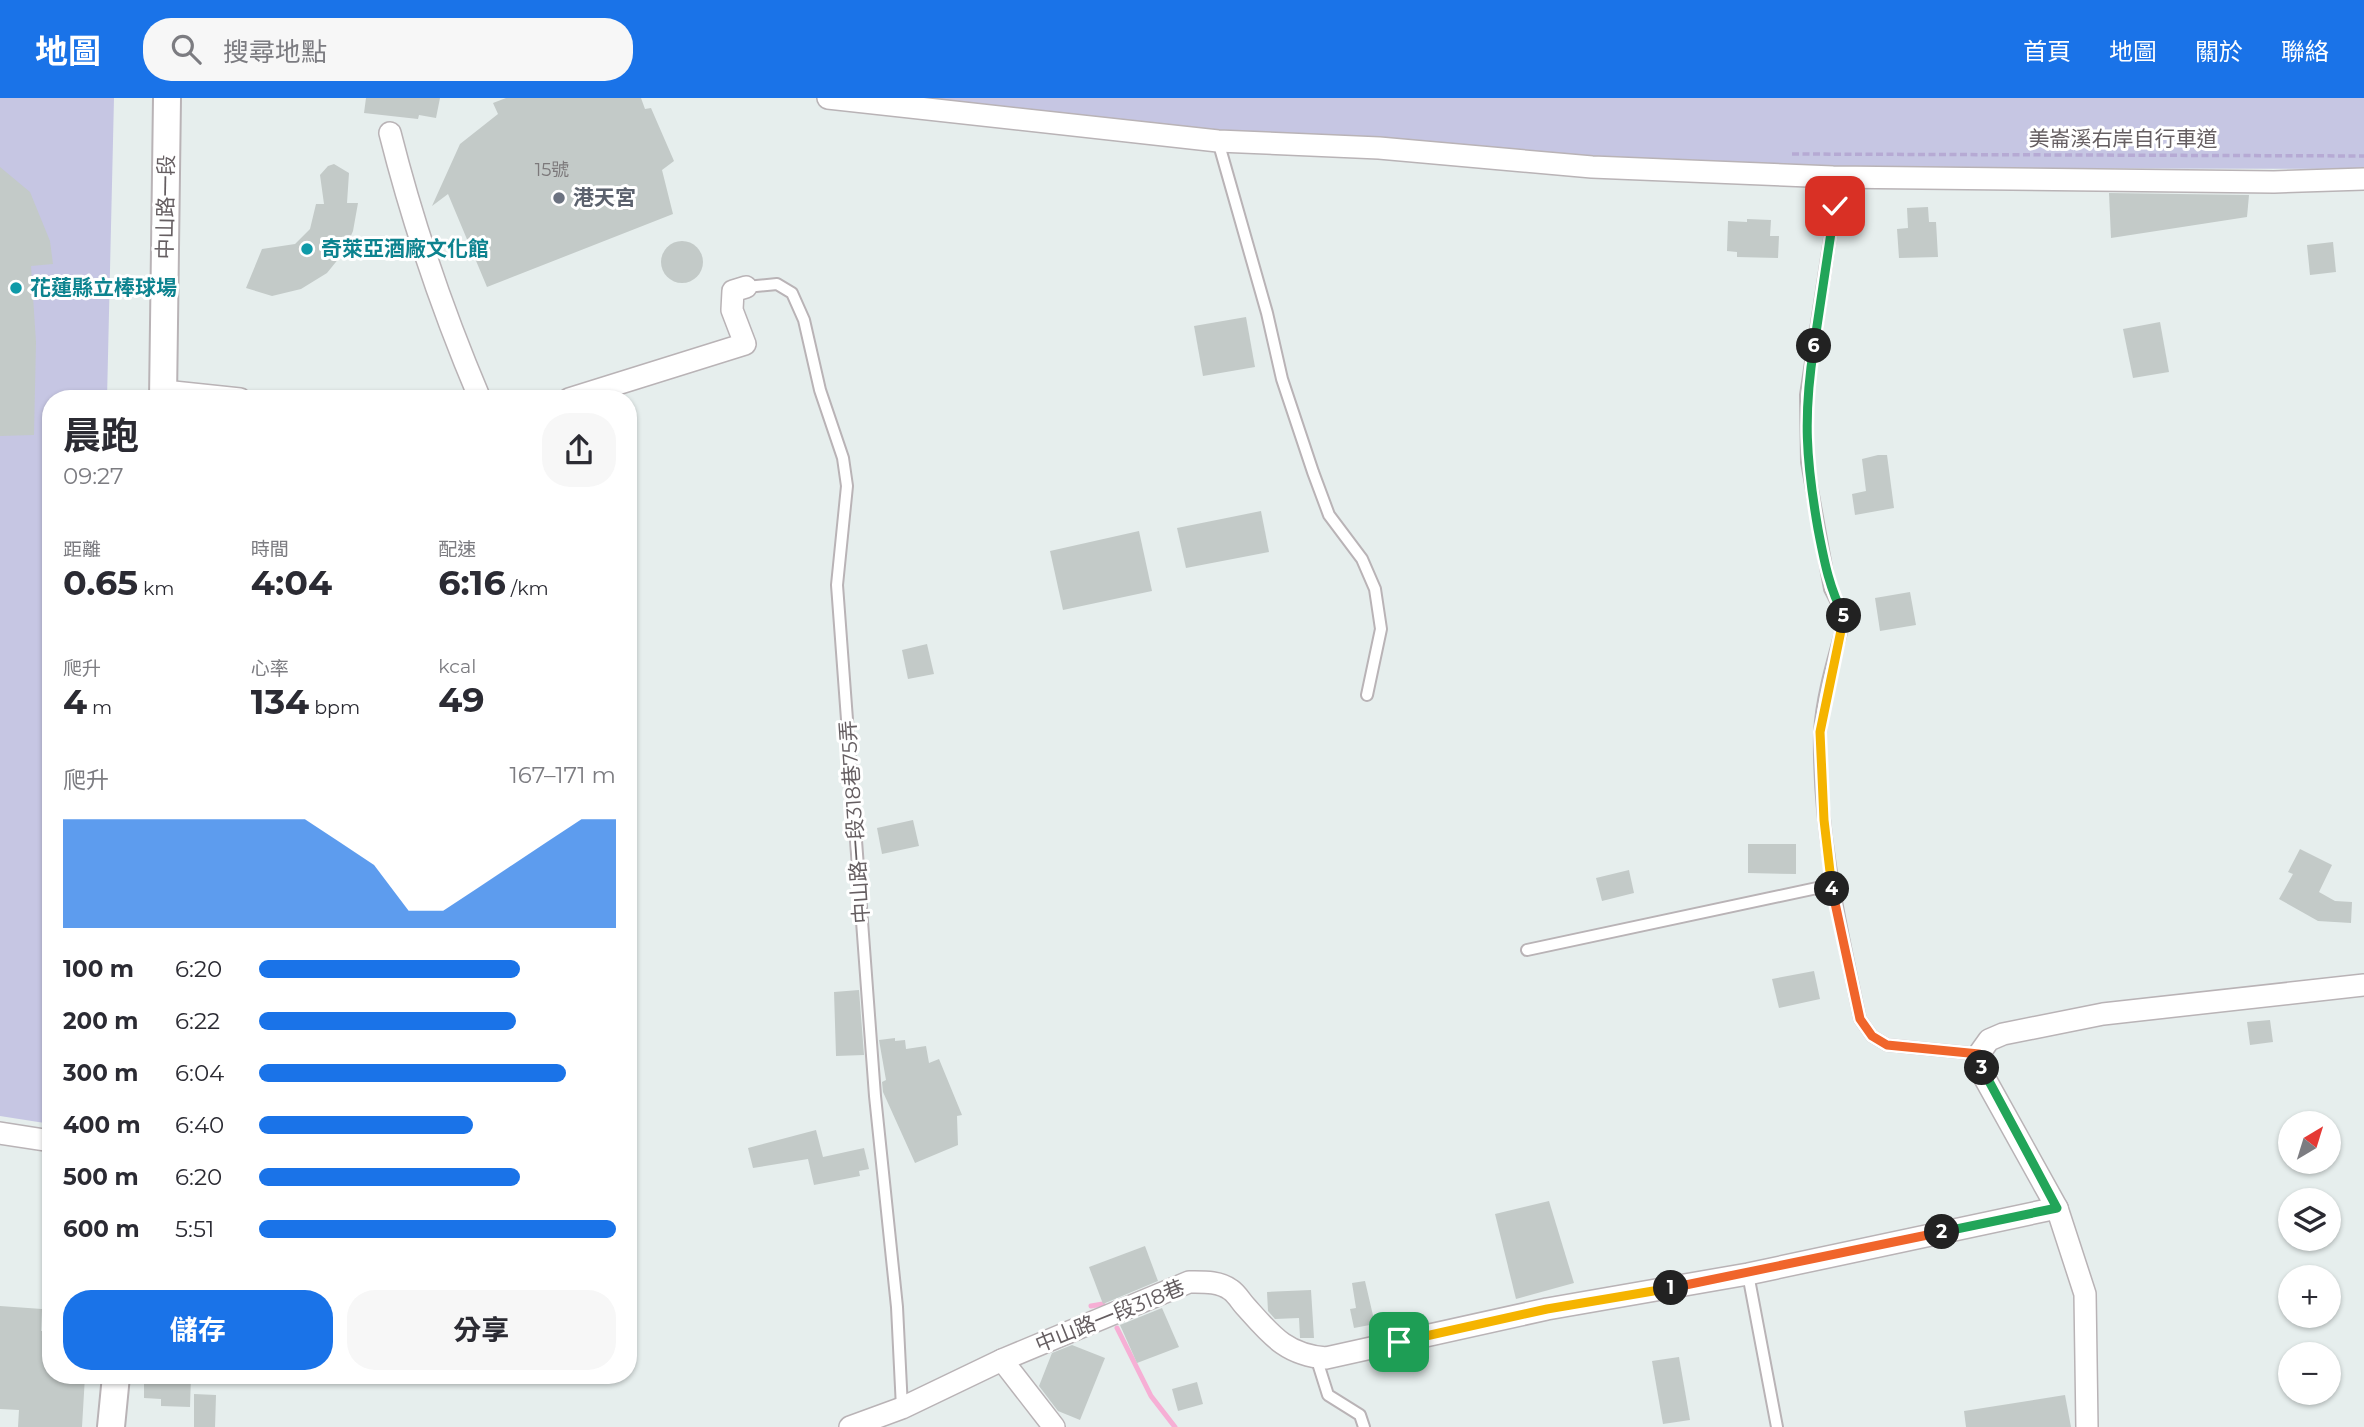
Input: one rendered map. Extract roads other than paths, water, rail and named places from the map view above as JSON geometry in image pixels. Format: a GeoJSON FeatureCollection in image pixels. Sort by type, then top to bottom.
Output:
{"type":"FeatureCollection","features":[{"type":"Feature","properties":{"kind":"street","name":"中山路一段"},"geometry":{"type":"LineString","coordinates":[[164,390],[167,98]]}},
{"type":"Feature","properties":{"kind":"street"},"geometry":{"type":"LineString","coordinates":[[828,98],[1218,141],[1378,148],[1592,167],[1833,177],[2274,182],[2364,179]]}},
{"type":"Feature","properties":{"kind":"street"},"geometry":{"type":"LineString","coordinates":[[390,132],[413,223],[452,333],[476,390]]}},
{"type":"Feature","properties":{"kind":"street"},"geometry":{"type":"LineString","coordinates":[[598,390],[745,344],[731,300],[733,291],[746,287]]}},
{"type":"Feature","properties":{"kind":"street"},"geometry":{"type":"LineString","coordinates":[[2087,1427],[2085,1294],[2057,1208],[1983,1075],[1979,1054],[1989,1040],[2003,1034],[2103,1014],[2364,985]]}},
{"type":"Feature","properties":{"kind":"street"},"geometry":{"type":"LineString","coordinates":[[0,1133],[42,1140]]}},
{"type":"Feature","properties":{"kind":"street"},"geometry":{"type":"LineString","coordinates":[[1316,1357],[1547,1309],[1748,1274],[2057,1208]]}},
{"type":"Feature","properties":{"kind":"street","name":"中山路一段318巷"},"geometry":{"type":"LineString","coordinates":[[850,1427],[893,1416],[1002,1360],[1189,1282],[1213,1282],[1231,1290],[1273,1336],[1302,1356],[1316,1357]]}},
{"type":"Feature","properties":{"kind":"street"},"geometry":{"type":"LineString","coordinates":[[1002,1360],[1054,1427]]}},
{"type":"Feature","properties":{"kind":"street"},"geometry":{"type":"LineString","coordinates":[[111,1427],[115,1384]]}},
{"type":"Feature","properties":{"kind":"lane"},"geometry":{"type":"LineString","coordinates":[[1218,141],[1282,379],[1313,472],[1329,515],[1362,559],[1375,589],[1381,629],[1367,695]]}},
{"type":"Feature","properties":{"kind":"lane"},"geometry":{"type":"LineString","coordinates":[[1833,177],[1835,206],[1806,395],[1809,475],[1830,589],[1845,618],[1820,732],[1824,820],[1831,885],[1860,1019],[1872,1036],[1887,1045],[1979,1054]]}},
{"type":"Feature","properties":{"kind":"lane","name":"中山路一段318巷75弄"},"geometry":{"type":"LineString","coordinates":[[746,287],[777,284],[792,293],[799,306],[847,486],[837,585],[875,1096],[897,1307],[893,1416]]}},
{"type":"Feature","properties":{"kind":"lane"},"geometry":{"type":"LineString","coordinates":[[1527,950],[1831,885]]}},
{"type":"Feature","properties":{"kind":"lane"},"geometry":{"type":"LineString","coordinates":[[1748,1274],[1777,1427]]}},
{"type":"Feature","properties":{"kind":"lane"},"geometry":{"type":"LineString","coordinates":[[1316,1357],[1328,1395],[1360,1415],[1364,1427]]}},
{"type":"Feature","properties":{"kind":"waterway"},"geometry":{"type":"LineString","coordinates":[[1091,1306],[1103,1304]]}},
{"type":"Feature","properties":{"kind":"waterway"},"geometry":{"type":"LineString","coordinates":[[1117,1328],[1151,1396],[1175,1427]]}},
{"type":"Feature","properties":{"kind":"place","name":"港天宮"},"geometry":{"type":"Point","coordinates":[559,198]}},
{"type":"Feature","properties":{"kind":"place","name":"奇萊亞酒廠文化館"},"geometry":{"type":"Point","coordinates":[307,249]}},
{"type":"Feature","properties":{"kind":"place","name":"花蓮縣立棒球場"},"geometry":{"type":"Point","coordinates":[16,288]}}]}
